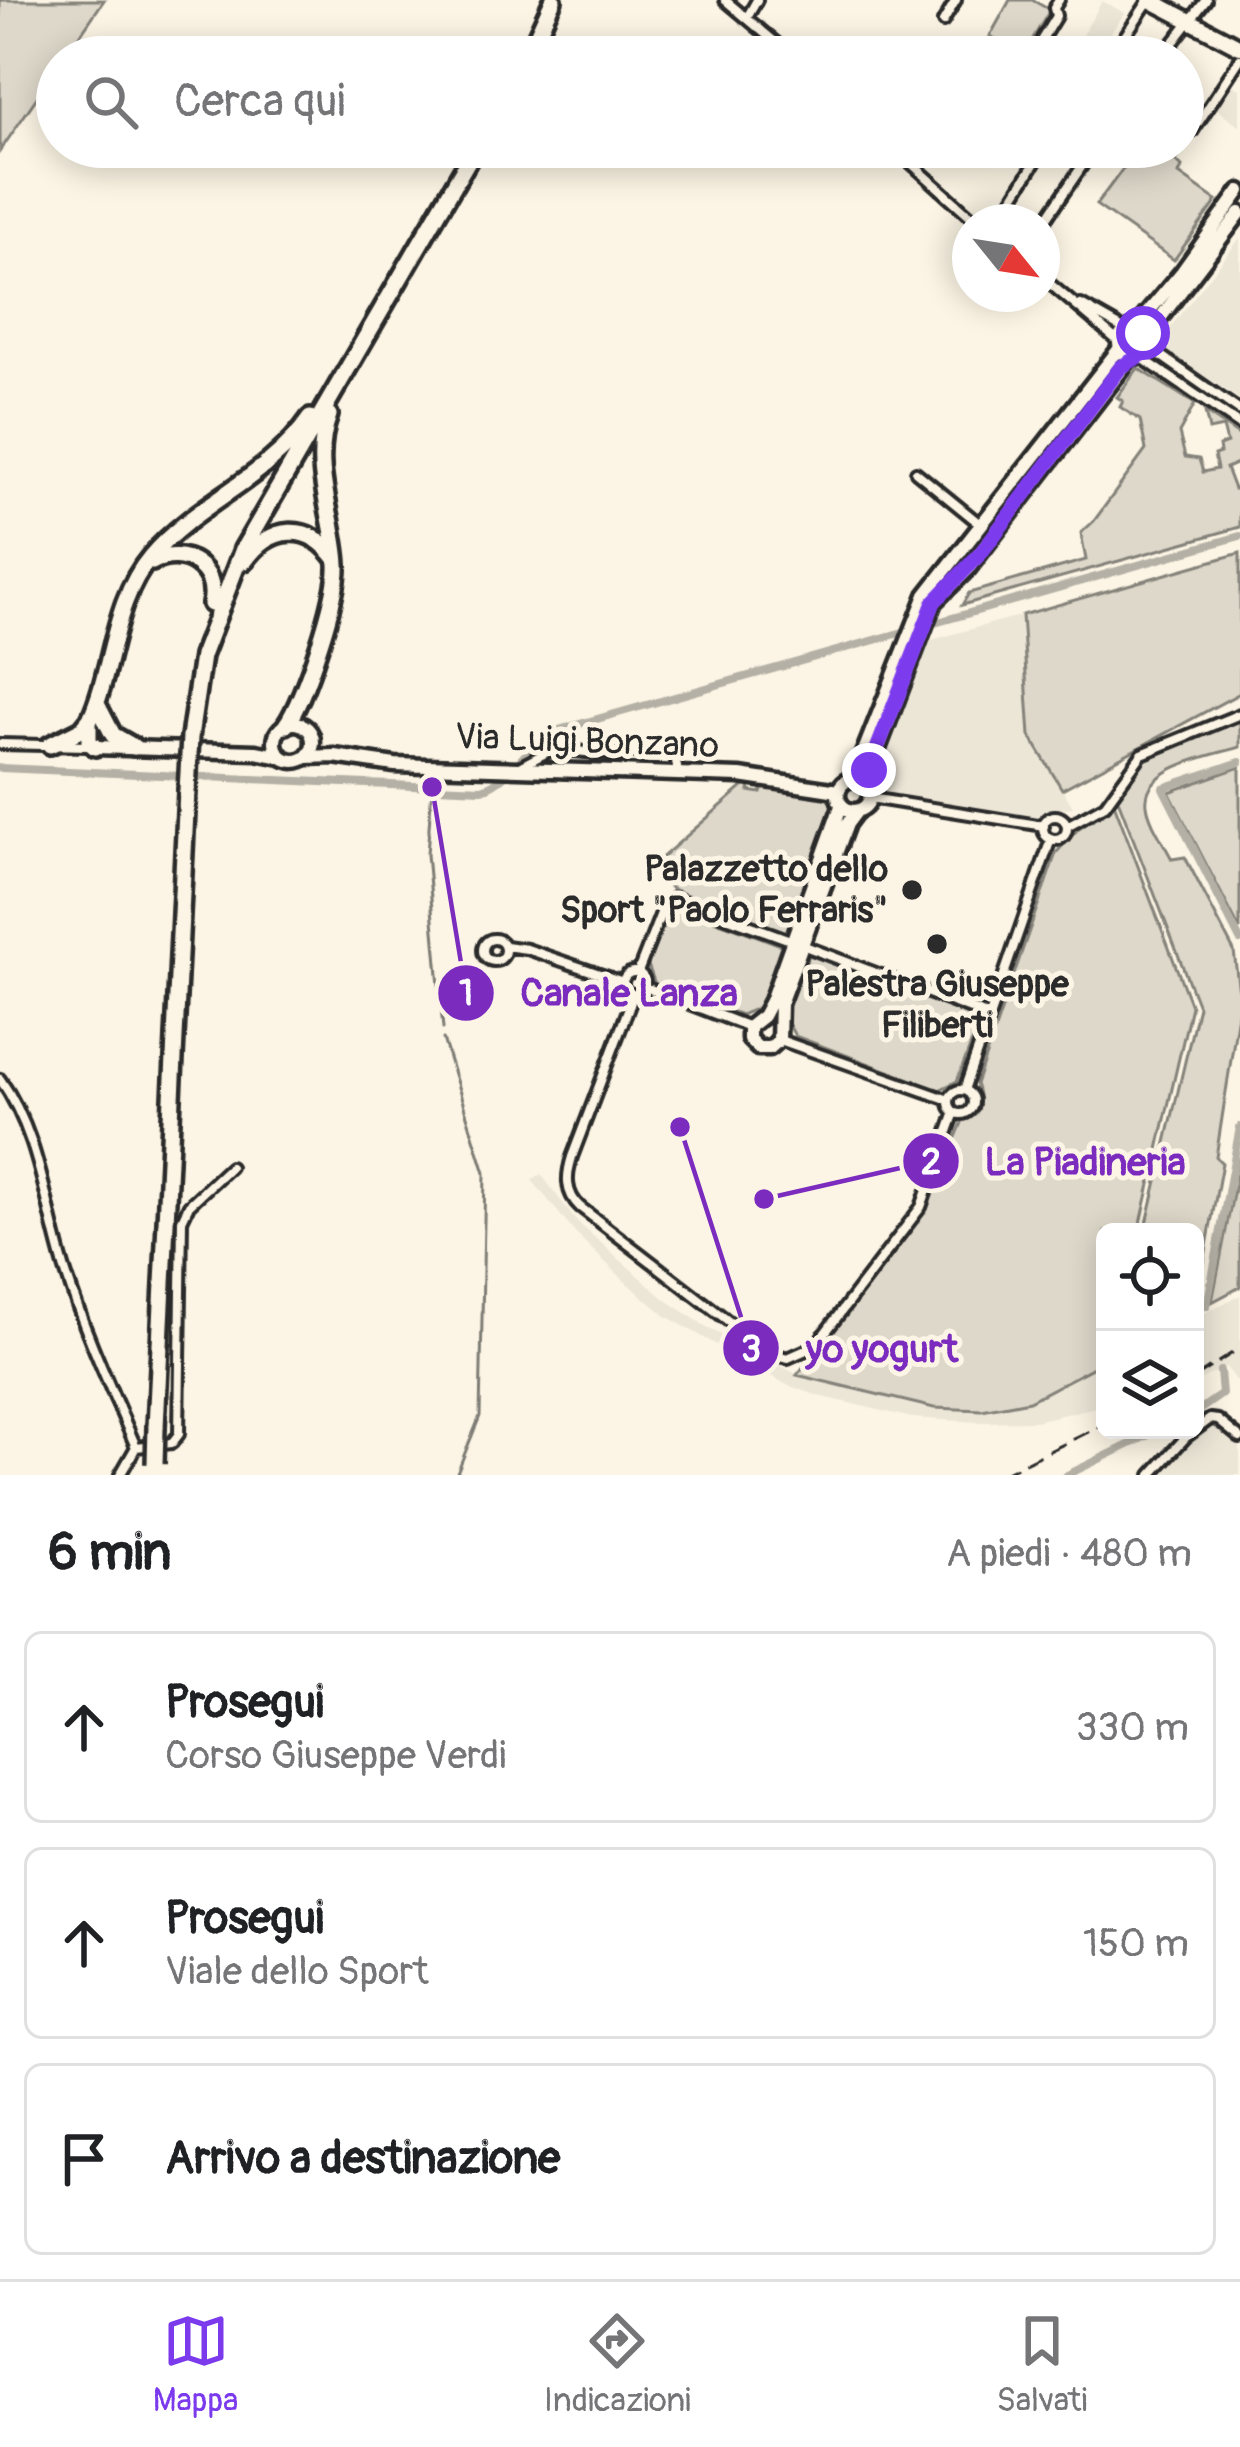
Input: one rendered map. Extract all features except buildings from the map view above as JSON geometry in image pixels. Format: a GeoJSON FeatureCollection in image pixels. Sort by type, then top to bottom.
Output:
{"type":"FeatureCollection","features":[{"type":"Feature","properties":{"kind":"highway"},"geometry":{"type":"LineString","coordinates":[[537,36],[553,0]]}},
{"type":"Feature","properties":{"kind":"highway"},"geometry":{"type":"LineString","coordinates":[[156,1469],[196,682],[212,625],[243,549],[464,168]]}},
{"type":"Feature","properties":{"kind":"highway"},"geometry":{"type":"LineString","coordinates":[[281,730],[301,695],[338,581],[322,470],[325,427],[376,321]]}},
{"type":"Feature","properties":{"kind":"highway"},"geometry":{"type":"LineString","coordinates":[[95,747],[101,742],[96,714],[136,576],[175,534],[289,445],[355,344],[376,321]]}},
{"type":"Feature","properties":{"kind":"highway"},"geometry":{"type":"LineString","coordinates":[[196,682],[227,598],[254,549],[286,530],[302,531],[326,545],[337,561]]}},
{"type":"Feature","properties":{"kind":"highway"},"geometry":{"type":"LineString","coordinates":[[136,576],[166,555],[194,560],[207,572],[214,588],[197,647],[196,682]]}},
{"type":"Feature","properties":{"kind":"highway"},"geometry":{"type":"LineString","coordinates":[[301,695],[306,727]]}},
{"type":"Feature","properties":{"kind":"highway"},"geometry":{"type":"LineString","coordinates":[[50,745],[82,729],[96,714]]}},
{"type":"Feature","properties":{"kind":"highway"},"geometry":{"type":"LineString","coordinates":[[96,714],[113,736],[134,747]]}},
{"type":"Feature","properties":{"kind":"main road"},"geometry":{"type":"LineString","coordinates":[[1157,2],[1240,47]]}},
{"type":"Feature","properties":{"kind":"street"},"geometry":{"type":"LineString","coordinates":[[725,0],[770,36]]}},
{"type":"Feature","properties":{"kind":"street"},"geometry":{"type":"LineString","coordinates":[[748,16],[757,0]]}},
{"type":"Feature","properties":{"kind":"street"},"geometry":{"type":"LineString","coordinates":[[943,22],[956,0]]}},
{"type":"Feature","properties":{"kind":"street"},"geometry":{"type":"LineString","coordinates":[[1044,36],[1059,0]]}},
{"type":"Feature","properties":{"kind":"street"},"geometry":{"type":"LineString","coordinates":[[1180,36],[1206,0]]}},
{"type":"Feature","properties":{"kind":"street"},"geometry":{"type":"LineString","coordinates":[[1129,36],[1157,2]]}},
{"type":"Feature","properties":{"kind":"street"},"geometry":{"type":"LineString","coordinates":[[1204,114],[1240,59]]}},
{"type":"Feature","properties":{"kind":"street"},"geometry":{"type":"LineString","coordinates":[[917,168],[957,204]]}},
{"type":"Feature","properties":{"kind":"street"},"geometry":{"type":"LineString","coordinates":[[1009,204],[1032,168]]}},
{"type":"Feature","properties":{"kind":"street"},"geometry":{"type":"LineString","coordinates":[[1056,204],[1080,168]]}},
{"type":"Feature","properties":{"kind":"street"},"geometry":{"type":"LineString","coordinates":[[859,781],[931,587],[1235,219],[1240,191]]}},
{"type":"Feature","properties":{"kind":"street"},"geometry":{"type":"LineString","coordinates":[[1060,292],[1240,411]]}},
{"type":"Feature","properties":{"kind":"street"},"geometry":{"type":"LineString","coordinates":[[1133,343],[1240,425]]}},
{"type":"Feature","properties":{"kind":"street"},"geometry":{"type":"LineString","coordinates":[[923,616],[1034,484],[1133,343]]}},
{"type":"Feature","properties":{"kind":"street"},"geometry":{"type":"LineString","coordinates":[[916,472],[982,525]]}},
{"type":"Feature","properties":{"kind":"street"},"geometry":{"type":"LineString","coordinates":[[1022,475],[1034,484]]}},
{"type":"Feature","properties":{"kind":"street"},"geometry":{"type":"LineString","coordinates":[[960,552],[973,562]]}},
{"type":"Feature","properties":{"kind":"street"},"geometry":{"type":"LineString","coordinates":[[1051,839],[1061,838],[1067,826],[1105,805],[1142,754],[1240,714]]}},
{"type":"Feature","properties":{"kind":"street"},"geometry":{"type":"LineString","coordinates":[[0,744],[256,752],[294,761],[310,750],[306,727],[296,723],[281,730],[256,752]]}},
{"type":"Feature","properties":{"kind":"street"},"geometry":{"type":"LineString","coordinates":[[281,730],[276,747],[282,757]]}},
{"type":"Feature","properties":{"kind":"street"},"geometry":{"type":"LineString","coordinates":[[480,760],[487,766],[524,766],[553,748],[618,754],[657,746],[675,754],[678,774]]}},
{"type":"Feature","properties":{"kind":"street","name":"Via Luigi Bonzano"},"geometry":{"type":"LineString","coordinates":[[310,750],[395,765],[740,776],[838,791]]}},
{"type":"Feature","properties":{"kind":"street"},"geometry":{"type":"LineString","coordinates":[[779,1040],[777,1022],[797,943],[841,806],[838,791],[844,782],[859,781]]}},
{"type":"Feature","properties":{"kind":"street"},"geometry":{"type":"LineString","coordinates":[[859,781],[870,798],[1044,826]]}},
{"type":"Feature","properties":{"kind":"street"},"geometry":{"type":"LineString","coordinates":[[748,1028],[763,1016],[848,824],[870,798]]}},
{"type":"Feature","properties":{"kind":"street"},"geometry":{"type":"LineString","coordinates":[[841,806],[856,812]]}},
{"type":"Feature","properties":{"kind":"street"},"geometry":{"type":"LineString","coordinates":[[1044,826],[1055,816],[1067,826]]}},
{"type":"Feature","properties":{"kind":"street"},"geometry":{"type":"LineString","coordinates":[[964,1090],[1051,839],[1044,826]]}},
{"type":"Feature","properties":{"kind":"street"},"geometry":{"type":"LineString","coordinates":[[638,972],[663,908],[674,898],[989,1016]]}},
{"type":"Feature","properties":{"kind":"street"},"geometry":{"type":"LineString","coordinates":[[505,946],[623,982]]}},
{"type":"Feature","properties":{"kind":"street"},"geometry":{"type":"LineString","coordinates":[[634,994],[623,982],[628,973],[644,976],[645,986]]}},
{"type":"Feature","properties":{"kind":"street"},"geometry":{"type":"LineString","coordinates":[[645,986],[634,994],[569,1168],[574,1202],[780,1358],[815,1346],[900,1238],[920,1207],[955,1112],[950,1100],[779,1040]]}},
{"type":"Feature","properties":{"kind":"street"},"geometry":{"type":"LineString","coordinates":[[645,986],[748,1028]]}},
{"type":"Feature","properties":{"kind":"street"},"geometry":{"type":"LineString","coordinates":[[763,1016],[777,1022]]}},
{"type":"Feature","properties":{"kind":"street"},"geometry":{"type":"LineString","coordinates":[[748,1028],[749,1040],[758,1048],[770,1048],[779,1040]]}},
{"type":"Feature","properties":{"kind":"street"},"geometry":{"type":"LineString","coordinates":[[0,1079],[39,1160],[77,1306],[97,1364],[136,1447]]}},
{"type":"Feature","properties":{"kind":"street"},"geometry":{"type":"LineString","coordinates":[[950,1100],[956,1091],[964,1090],[972,1097],[966,1113],[955,1112]]}},
{"type":"Feature","properties":{"kind":"street"},"geometry":{"type":"LineString","coordinates":[[136,1447],[172,1443],[179,1434],[182,1220],[188,1205],[230,1167]]}},
{"type":"Feature","properties":{"kind":"street"},"geometry":{"type":"LineString","coordinates":[[1151,1475],[1210,1419],[1240,1438]]}},
{"type":"Feature","properties":{"kind":"street"},"geometry":{"type":"LineString","coordinates":[[120,1475],[136,1447]]}},
{"type":"Feature","properties":{"kind":"shaded area"},"geometry":{"type":"Polygon","coordinates":[[[0,0],[104,0],[79,36],[36,36],[36,99],[0,151],[0,0]]]}},
{"type":"Feature","properties":{"kind":"shaded area"},"geometry":{"type":"Polygon","coordinates":[[[1010,0],[1032,0],[1050,10],[1034,36],[990,36],[1010,0]]]}},
{"type":"Feature","properties":{"kind":"shaded area"},"geometry":{"type":"Polygon","coordinates":[[[1102,1],[1125,13],[1111,32],[1116,36],[1082,36],[1102,1]]]}},
{"type":"Feature","properties":{"kind":"shaded area"},"geometry":{"type":"Polygon","coordinates":[[[1230,84],[1240,89],[1240,126],[1214,107],[1230,84]]]}},
{"type":"Feature","properties":{"kind":"shaded area"},"geometry":{"type":"Polygon","coordinates":[[[1123,168],[1182,168],[1179,174],[1217,201],[1174,260],[1096,205],[1123,168]]]}},
{"type":"Feature","properties":{"kind":"shaded area"},"geometry":{"type":"Polygon","coordinates":[[[1240,238],[1240,400],[1157,344],[1240,238]]]}},
{"type":"Feature","properties":{"kind":"shaded area"},"geometry":{"type":"Polygon","coordinates":[[[1138,368],[1195,404],[1179,433],[1185,457],[1199,459],[1203,472],[1217,469],[1214,455],[1227,443],[1223,427],[1209,430],[1205,412],[1240,436],[1240,462],[1226,468],[1234,489],[1240,488],[1240,527],[962,605],[969,593],[1086,560],[1081,533],[1146,450],[1140,420],[1120,407],[1123,401],[1117,397],[1138,368]]]}},
{"type":"Feature","properties":{"kind":"shaded area"},"geometry":{"type":"Polygon","coordinates":[[[1240,553],[1240,693],[1062,789],[1030,736],[1022,615],[1240,553]]]}},
{"type":"Feature","properties":{"kind":"shaded area"},"geometry":{"type":"Polygon","coordinates":[[[1022,615],[1031,736],[1073,807],[1031,818],[879,789],[876,772],[928,641],[1022,615]]]}},
{"type":"Feature","properties":{"kind":"shaded area"},"geometry":{"type":"Polygon","coordinates":[[[1240,718],[1240,747],[1167,772],[1148,792],[1147,805],[1172,859],[1185,857],[1234,951],[1240,1001],[1216,1157],[1222,1163],[1204,1262],[1204,1223],[1147,1223],[1198,1006],[1117,797],[1146,759],[1240,718]]]}},
{"type":"Feature","properties":{"kind":"shaded area"},"geometry":{"type":"Polygon","coordinates":[[[1240,767],[1240,930],[1169,792],[1240,767]]]}},
{"type":"Feature","properties":{"kind":"shaded area"},"geometry":{"type":"Polygon","coordinates":[[[745,785],[761,793],[763,787],[823,795],[835,807],[787,935],[672,889],[651,867],[745,785]]]}},
{"type":"Feature","properties":{"kind":"shaded area"},"geometry":{"type":"Polygon","coordinates":[[[1114,803],[1191,1006],[1141,1223],[1096,1223],[1096,1366],[1029,1401],[982,1410],[934,1408],[797,1375],[926,1209],[964,1118],[973,1116],[978,1108],[976,1084],[1056,853],[1079,828],[1114,803]]]}},
{"type":"Feature","properties":{"kind":"shaded area"},"geometry":{"type":"Polygon","coordinates":[[[676,906],[781,945],[760,1007],[741,1015],[655,984],[648,965],[669,912],[676,906]]]}},
{"type":"Feature","properties":{"kind":"shaded area"},"geometry":{"type":"Polygon","coordinates":[[[809,955],[971,1016],[977,1029],[957,1081],[939,1090],[795,1036],[784,1016],[809,955]]]}},
{"type":"Feature","properties":{"kind":"shaded area"},"geometry":{"type":"Polygon","coordinates":[[[1240,1158],[1240,1287],[1212,1302],[1240,1158]]]}},
{"type":"Feature","properties":{"kind":"shaded area"},"geometry":{"type":"Polygon","coordinates":[[[541,1174],[576,1221],[665,1299],[708,1328],[806,1379],[934,1408],[982,1410],[1029,1401],[1096,1366],[1096,1407],[1035,1421],[912,1418],[787,1385],[666,1316],[575,1233],[532,1180],[541,1174]]]}},
{"type":"Feature","properties":{"kind":"shaded area"},"geometry":{"type":"Polygon","coordinates":[[[1240,1295],[1240,1385],[1226,1367],[1204,1378],[1204,1313],[1240,1295]]]}},
{"type":"Feature","properties":{"kind":"shaded area"},"geometry":{"type":"Polygon","coordinates":[[[1212,1423],[1240,1444],[1240,1475],[1159,1475],[1196,1439],[1204,1439],[1204,1431],[1212,1423]]]}},
{"type":"Feature","properties":{"kind":"waterway"},"geometry":{"type":"LineString","coordinates":[[924,626],[1240,536]]}},
{"type":"Feature","properties":{"kind":"waterway"},"geometry":{"type":"LineString","coordinates":[[0,768],[482,789],[502,778],[555,731],[910,630]]}},
{"type":"Feature","properties":{"kind":"waterway"},"geometry":{"type":"LineString","coordinates":[[1240,762],[1163,788],[1240,940]]}},
{"type":"Feature","properties":{"kind":"waterway"},"geometry":{"type":"LineString","coordinates":[[432,787],[427,854],[443,1029]]}},
{"type":"Feature","properties":{"kind":"waterway"},"geometry":{"type":"LineString","coordinates":[[443,1039],[485,1173],[480,1416],[456,1475]]}},
{"type":"Feature","properties":{"kind":"waterway"},"geometry":{"type":"LineString","coordinates":[[1207,1306],[1240,1127]]}},
{"type":"Feature","properties":{"kind":"waterway"},"geometry":{"type":"LineString","coordinates":[[1204,1407],[1222,1394],[1220,1371]]}},
{"type":"Feature","properties":{"kind":"waterway"},"geometry":{"type":"LineString","coordinates":[[1067,1475],[1141,1439]]}},
{"type":"Feature","properties":{"kind":"railway"},"geometry":{"type":"LineString","coordinates":[[1204,1371],[1240,1348]]}},
{"type":"Feature","properties":{"kind":"railway"},"geometry":{"type":"LineString","coordinates":[[1000,1475],[1096,1428]]}},
{"type":"Feature","properties":{"kind":"place","name":"Canale Lanza"},"geometry":{"type":"Point","coordinates":[432,787]}},
{"type":"Feature","properties":{"kind":"place","name":"Palazzetto dello Sport \"Paolo Ferraris\""},"geometry":{"type":"Point","coordinates":[912,890]}},
{"type":"Feature","properties":{"kind":"place","name":"Palestra Giuseppe Filiberti"},"geometry":{"type":"Point","coordinates":[937,944]}},
{"type":"Feature","properties":{"kind":"place","name":"yo yogurt"},"geometry":{"type":"Point","coordinates":[680,1127]}},
{"type":"Feature","properties":{"kind":"place","name":"La Piadineria"},"geometry":{"type":"Point","coordinates":[764,1199]}},
{"type":"Feature","properties":{"kind":"route"},"geometry":{"type":"LineString","coordinates":[[869,770],[934,602],[980,554],[1121,367],[1143,354],[1147,341],[1143,333]]}}]}
